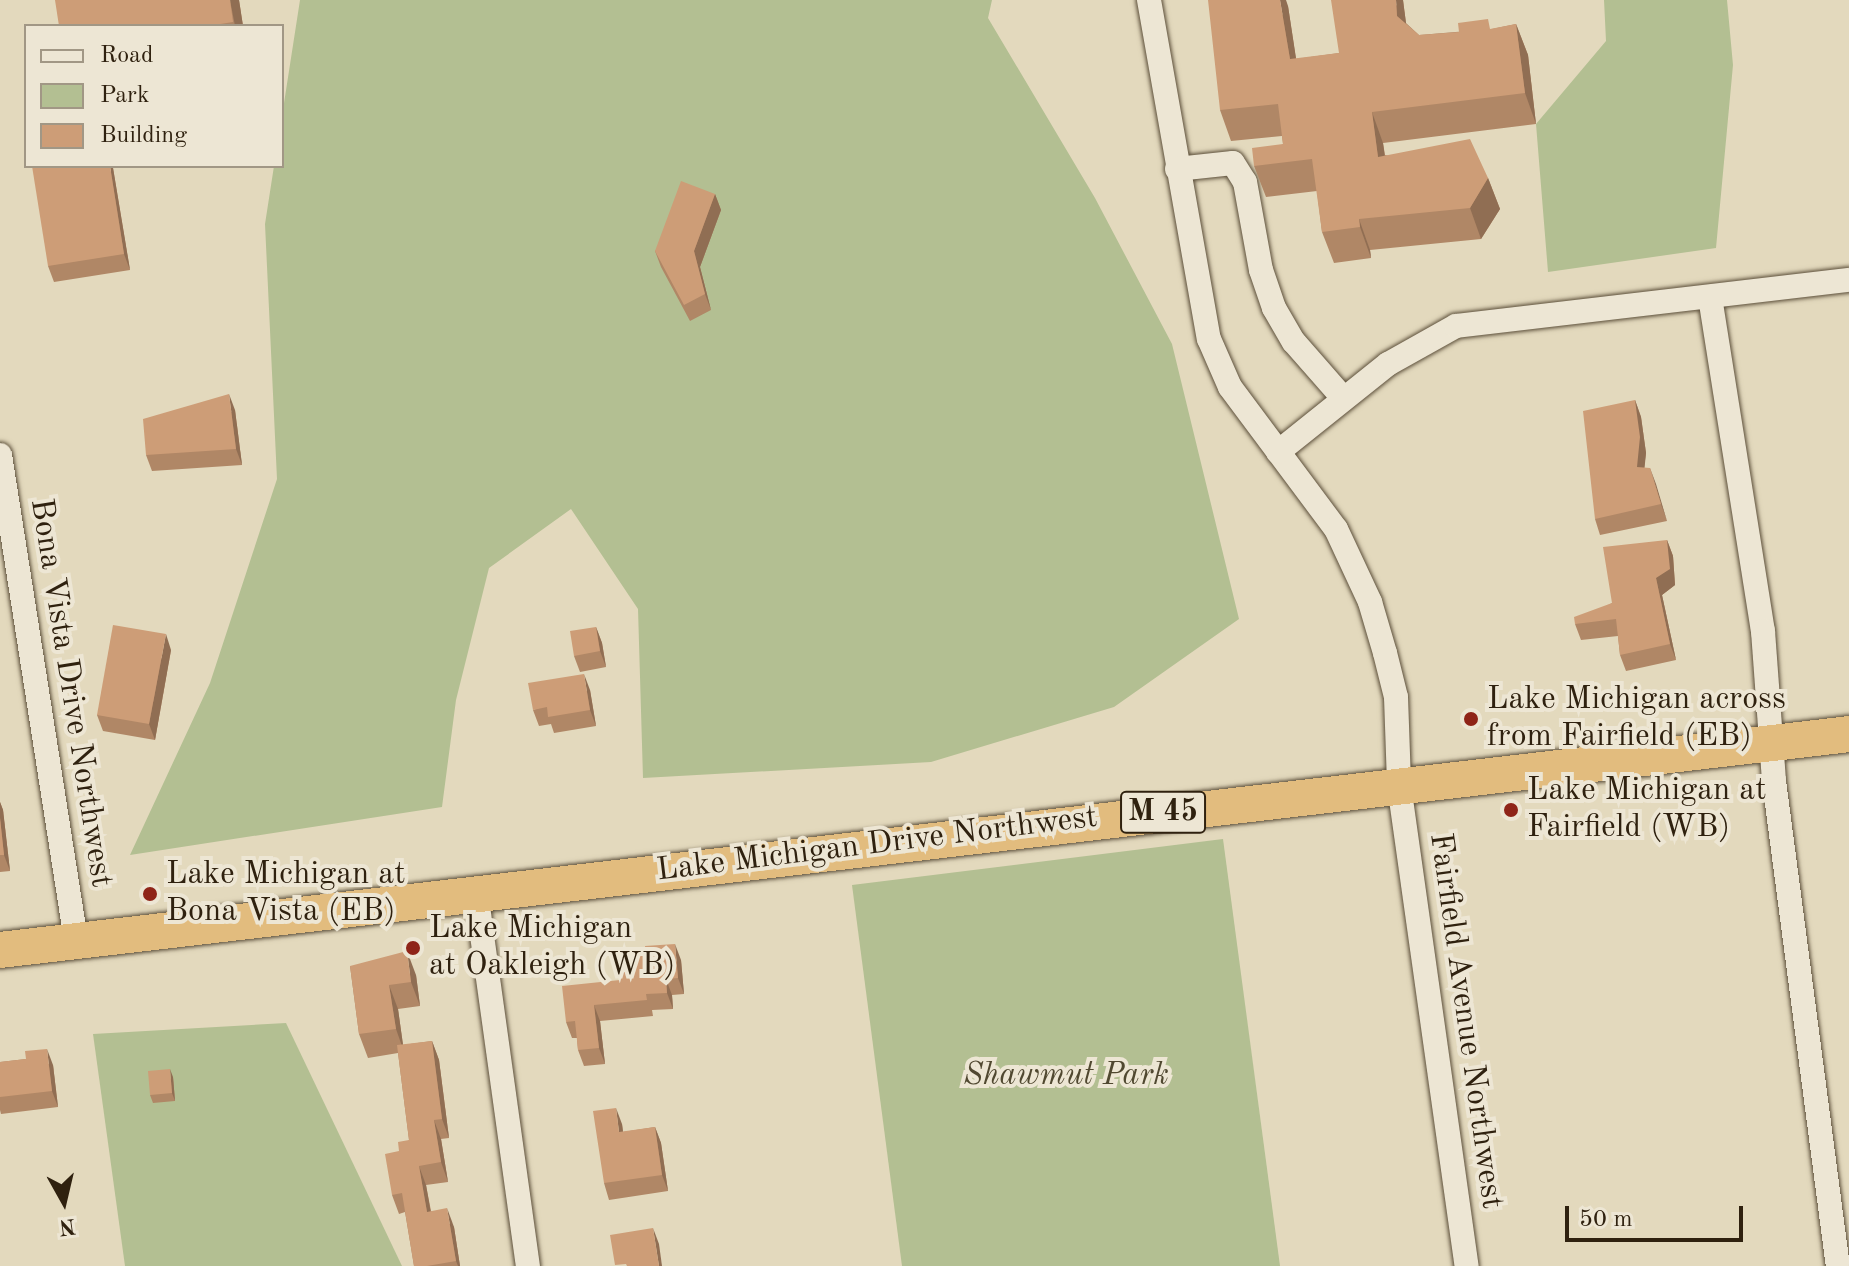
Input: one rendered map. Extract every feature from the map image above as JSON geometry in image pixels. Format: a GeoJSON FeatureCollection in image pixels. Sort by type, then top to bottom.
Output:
{"type":"FeatureCollection","features":[{"type":"Feature","properties":{"kind":"highway","name":"Lake Michigan Drive Northwest"},"geometry":{"type":"LineString","coordinates":[[0,950],[1849,734]]}},
{"type":"Feature","properties":{"kind":"street","name":"Fairfield Avenue Northwest"},"geometry":{"type":"LineString","coordinates":[[1149,0],[1209,339],[1230,387],[1336,529],[1370,602],[1396,697],[1399,785],[1467,1266]]}},
{"type":"Feature","properties":{"kind":"street"},"geometry":{"type":"LineString","coordinates":[[1177,169],[1233,163],[1245,182],[1261,270],[1274,308],[1294,342],[1343,398]]}},
{"type":"Feature","properties":{"kind":"street"},"geometry":{"type":"LineString","coordinates":[[1278,452],[1388,364],[1456,326],[1849,280]]}},
{"type":"Feature","properties":{"kind":"street"},"geometry":{"type":"LineString","coordinates":[[1710,297],[1763,631],[1774,742],[1774,781],[1838,1266]]}},
{"type":"Feature","properties":{"kind":"street","name":"Bona Vista Drive Northwest"},"geometry":{"type":"LineString","coordinates":[[0,455],[76,942]]}},
{"type":"Feature","properties":{"kind":"street"},"geometry":{"type":"LineString","coordinates":[[476,892],[528,1266]]}},
{"type":"Feature","properties":{"kind":"green space"},"geometry":{"type":"Polygon","coordinates":[[[300,0],[992,0],[988,18],[1095,198],[1172,344],[1239,619],[1114,707],[931,762],[643,778],[638,609],[571,509],[489,568],[456,700],[442,807],[130,855],[210,683],[277,479],[265,224],[274,168],[284,168],[284,103],[300,0]]]}},
{"type":"Feature","properties":{"kind":"green space"},"geometry":{"type":"Polygon","coordinates":[[[1604,0],[1727,0],[1733,65],[1716,248],[1548,272],[1536,124],[1606,41],[1604,0]]]}},
{"type":"Feature","properties":{"kind":"green space","name":"Shawmut Park"},"geometry":{"type":"Polygon","coordinates":[[[1223,839],[1280,1266],[902,1266],[852,885],[1223,839]]]}},
{"type":"Feature","properties":{"kind":"green space"},"geometry":{"type":"Polygon","coordinates":[[[286,1023],[402,1266],[125,1266],[93,1034],[286,1023]]]}},
{"type":"Feature","properties":{"kind":"building"},"geometry":{"type":"Polygon","coordinates":[[[55,0],[230,0],[233,22],[220,24],[59,24],[55,0]]]}},
{"type":"Feature","properties":{"kind":"building"},"geometry":{"type":"Polygon","coordinates":[[[1208,0],[1280,0],[1290,59],[1339,53],[1331,0],[1396,0],[1397,16],[1419,35],[1459,32],[1458,23],[1488,19],[1490,29],[1516,24],[1525,93],[1372,112],[1378,157],[1470,139],[1488,178],[1470,208],[1359,219],[1360,227],[1322,232],[1312,159],[1254,166],[1252,148],[1283,144],[1278,104],[1220,110],[1208,0]]]}},
{"type":"Feature","properties":{"kind":"building"},"geometry":{"type":"Polygon","coordinates":[[[32,168],[110,168],[124,254],[48,266],[32,168]]]}},
{"type":"Feature","properties":{"kind":"building"},"geometry":{"type":"Polygon","coordinates":[[[681,181],[715,194],[694,251],[705,294],[684,305],[655,251],[681,181]]]}},
{"type":"Feature","properties":{"kind":"building"},"geometry":{"type":"Polygon","coordinates":[[[229,394],[236,449],[146,455],[143,419],[229,394]]]}},
{"type":"Feature","properties":{"kind":"building"},"geometry":{"type":"Polygon","coordinates":[[[1635,400],[1640,437],[1637,467],[1650,468],[1661,504],[1595,519],[1583,411],[1635,400]]]}},
{"type":"Feature","properties":{"kind":"building"},"geometry":{"type":"Polygon","coordinates":[[[1667,540],[1670,569],[1656,578],[1670,644],[1620,655],[1616,619],[1575,624],[1574,617],[1612,603],[1603,547],[1667,540]]]}},
{"type":"Feature","properties":{"kind":"building"},"geometry":{"type":"Polygon","coordinates":[[[113,625],[166,634],[149,724],[97,715],[113,625]]]}},
{"type":"Feature","properties":{"kind":"building"},"geometry":{"type":"Polygon","coordinates":[[[596,627],[600,651],[574,656],[570,631],[596,627]]]}},
{"type":"Feature","properties":{"kind":"building"},"geometry":{"type":"Polygon","coordinates":[[[584,674],[590,710],[548,717],[547,707],[533,710],[528,683],[584,674]]]}},
{"type":"Feature","properties":{"kind":"building"},"geometry":{"type":"Polygon","coordinates":[[[0,818],[4,855],[0,855],[0,818]]]}},
{"type":"Feature","properties":{"kind":"building"},"geometry":{"type":"Polygon","coordinates":[[[675,944],[678,978],[666,979],[667,993],[646,994],[647,1000],[594,1005],[599,1048],[578,1050],[575,1021],[566,1022],[562,986],[620,980],[618,958],[646,955],[645,946],[675,944]]]}},
{"type":"Feature","properties":{"kind":"building"},"geometry":{"type":"Polygon","coordinates":[[[407,951],[411,982],[389,985],[396,1029],[359,1034],[350,966],[407,951]]]}},
{"type":"Feature","properties":{"kind":"building"},"geometry":{"type":"Polygon","coordinates":[[[432,1041],[442,1119],[434,1120],[441,1162],[419,1166],[427,1212],[447,1208],[456,1261],[414,1266],[402,1193],[392,1195],[385,1154],[399,1151],[398,1142],[409,1140],[397,1045],[432,1041]]]}},
{"type":"Feature","properties":{"kind":"building"},"geometry":{"type":"Polygon","coordinates":[[[47,1049],[52,1091],[0,1097],[0,1062],[26,1059],[25,1051],[47,1049]]]}},
{"type":"Feature","properties":{"kind":"building"},"geometry":{"type":"Polygon","coordinates":[[[170,1069],[172,1093],[150,1095],[148,1071],[170,1069]]]}},
{"type":"Feature","properties":{"kind":"building"},"geometry":{"type":"Polygon","coordinates":[[[616,1108],[619,1132],[655,1127],[662,1175],[604,1183],[593,1111],[616,1108]]]}},
{"type":"Feature","properties":{"kind":"building"},"geometry":{"type":"Polygon","coordinates":[[[653,1228],[659,1266],[615,1265],[610,1235],[653,1228]]]}},
{"type":"Feature","properties":{"kind":"place","name":"Lake Michigan across from Fairfield (EB)"},"geometry":{"type":"Point","coordinates":[1471,719]}},
{"type":"Feature","properties":{"kind":"place","name":"Lake Michigan at Fairfield (WB)"},"geometry":{"type":"Point","coordinates":[1511,810]}},
{"type":"Feature","properties":{"kind":"place","name":"Lake Michigan at Bona Vista (EB)"},"geometry":{"type":"Point","coordinates":[150,894]}},
{"type":"Feature","properties":{"kind":"place","name":"Lake Michigan at Oakleigh (WB)"},"geometry":{"type":"Point","coordinates":[413,948]}}]}
